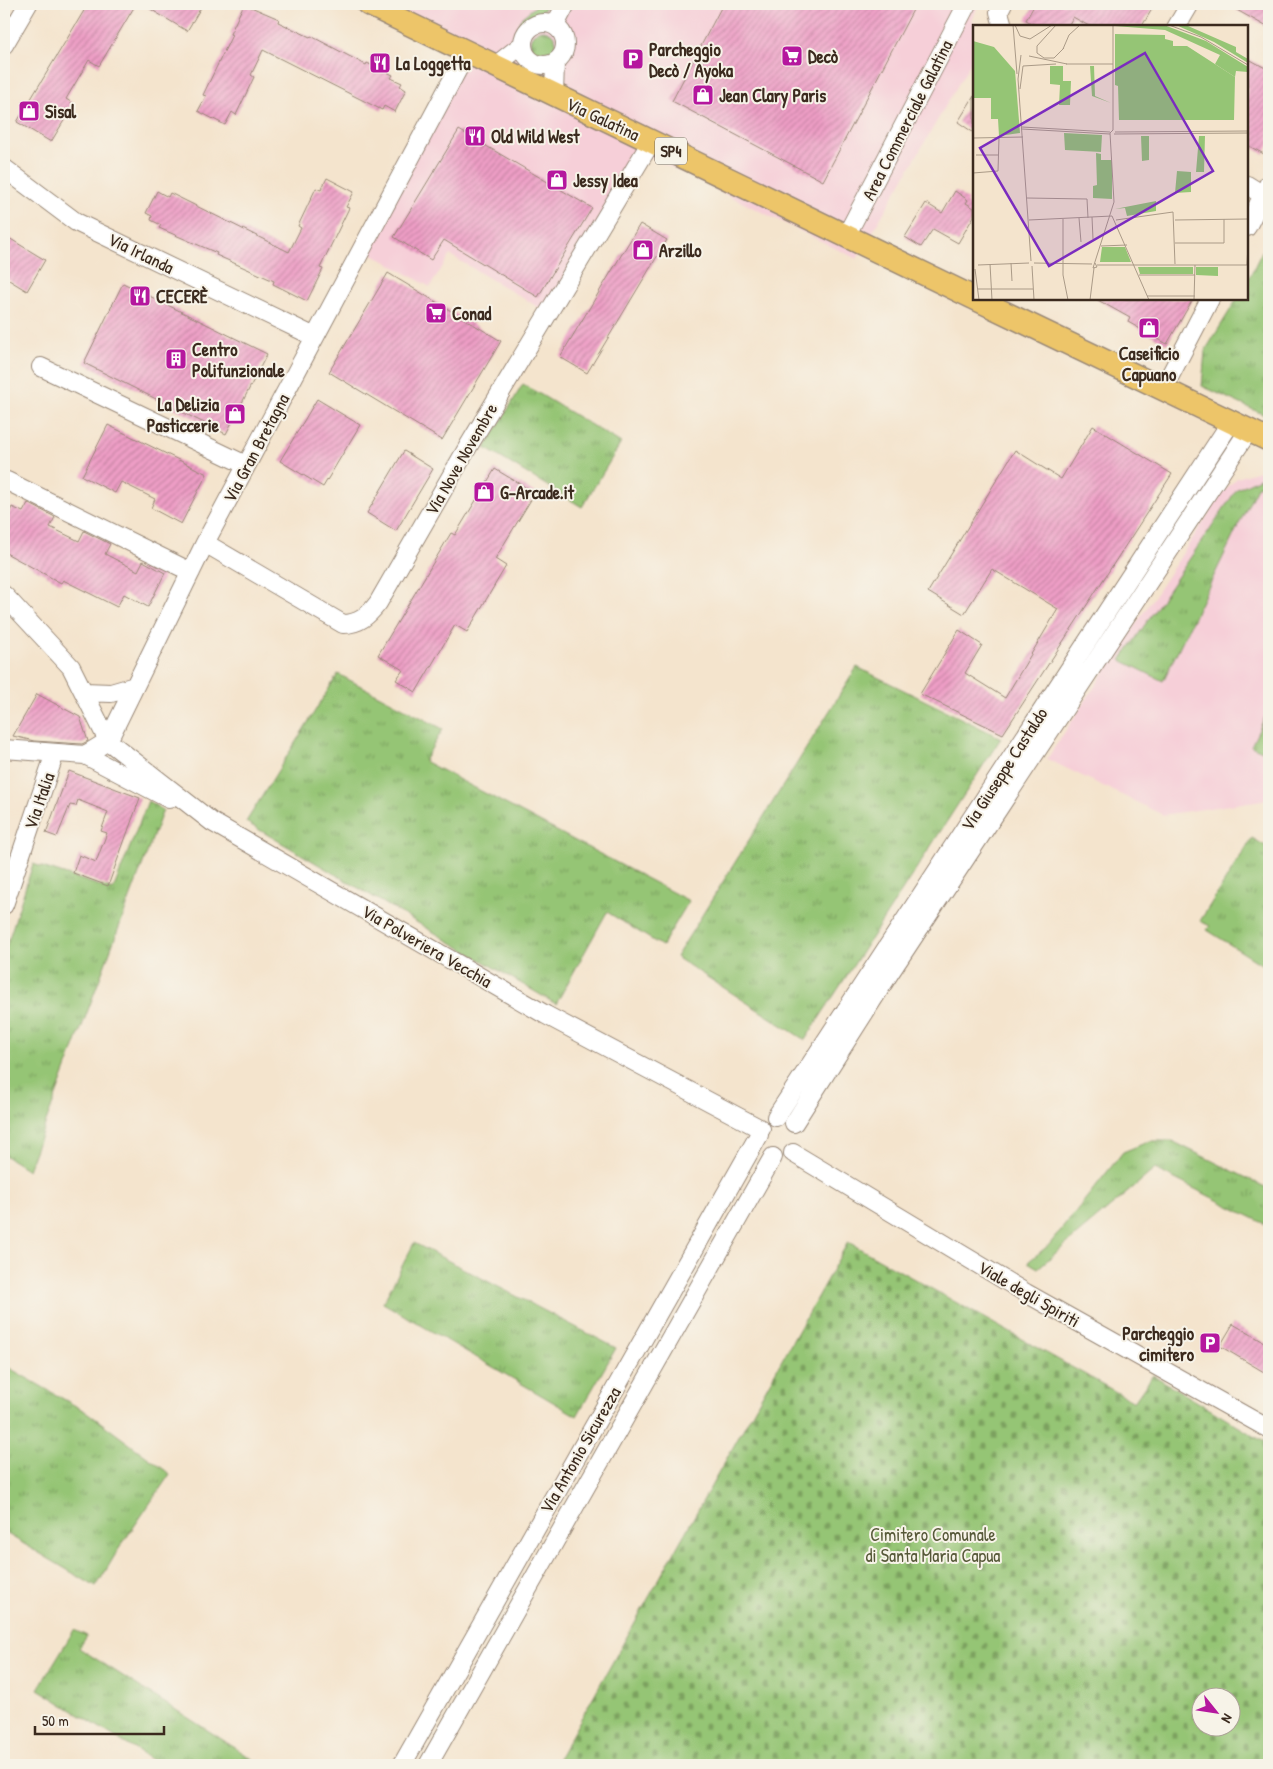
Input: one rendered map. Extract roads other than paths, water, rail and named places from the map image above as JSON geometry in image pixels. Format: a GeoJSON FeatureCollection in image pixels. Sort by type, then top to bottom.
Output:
{"type":"FeatureCollection","features":[{"type":"Feature","properties":{"kind":"main road","name":"Via Galatina"},"geometry":{"type":"LineString","coordinates":[[368,4],[554,96],[973,297]]}},
{"type":"Feature","properties":{"kind":"main road","name":"Via Galatina"},"geometry":{"type":"LineString","coordinates":[[979,300],[1269,440]]}},
{"type":"Feature","properties":{"kind":"street"},"geometry":{"type":"LineString","coordinates":[[4,45],[28,4]]}},
{"type":"Feature","properties":{"kind":"street"},"geometry":{"type":"LineString","coordinates":[[555,25],[566,4]]}},
{"type":"Feature","properties":{"kind":"street","name":"Area Commerciale Galatina"},"geometry":{"type":"LineString","coordinates":[[846,236],[967,4]]}},
{"type":"Feature","properties":{"kind":"street"},"geometry":{"type":"LineString","coordinates":[[1002,25],[999,12],[1003,4]]}},
{"type":"Feature","properties":{"kind":"street"},"geometry":{"type":"LineString","coordinates":[[1178,25],[1190,4]]}},
{"type":"Feature","properties":{"kind":"street"},"geometry":{"type":"LineString","coordinates":[[541,22],[555,25],[561,30],[566,44],[561,57],[555,62],[543,65],[531,60],[524,50],[523,44],[528,30],[541,22]]}},
{"type":"Feature","properties":{"kind":"street"},"geometry":{"type":"LineString","coordinates":[[495,66],[523,44]]}},
{"type":"Feature","properties":{"kind":"street","name":"Via Gran Bretagna"},"geometry":{"type":"LineString","coordinates":[[108,741],[205,543],[466,52]]}},
{"type":"Feature","properties":{"kind":"street"},"geometry":{"type":"LineString","coordinates":[[554,96],[555,62]]}},
{"type":"Feature","properties":{"kind":"street","name":"Via Nove Novembre"},"geometry":{"type":"LineString","coordinates":[[205,543],[343,624],[352,624],[364,619],[378,603],[469,445],[651,142]]}},
{"type":"Feature","properties":{"kind":"street","name":"Via Irlanda"},"geometry":{"type":"LineString","coordinates":[[4,168],[76,222],[315,337]]}},
{"type":"Feature","properties":{"kind":"street"},"geometry":{"type":"LineString","coordinates":[[1248,185],[1266,189],[1248,225]]}},
{"type":"Feature","properties":{"kind":"street"},"geometry":{"type":"LineString","coordinates":[[1163,389],[1209,300]]}},
{"type":"Feature","properties":{"kind":"street"},"geometry":{"type":"LineString","coordinates":[[41,367],[246,465]]}},
{"type":"Feature","properties":{"kind":"street","name":"Via Giuseppe Castaldo"},"geometry":{"type":"LineString","coordinates":[[776,1117],[1240,426]]}},
{"type":"Feature","properties":{"kind":"street","name":"Via Giuseppe Castaldo"},"geometry":{"type":"LineString","coordinates":[[794,1123],[1240,426]]}},
{"type":"Feature","properties":{"kind":"street"},"geometry":{"type":"LineString","coordinates":[[7,481],[191,572]]}},
{"type":"Feature","properties":{"kind":"street"},"geometry":{"type":"LineString","coordinates":[[4,596],[71,667],[84,692],[108,741],[85,755]]}},
{"type":"Feature","properties":{"kind":"street"},"geometry":{"type":"LineString","coordinates":[[84,692],[111,693],[135,686]]}},
{"type":"Feature","properties":{"kind":"street","name":"Via Polveriera Vecchia"},"geometry":{"type":"LineString","coordinates":[[108,741],[212,822],[546,1015],[760,1132]]}},
{"type":"Feature","properties":{"kind":"street"},"geometry":{"type":"LineString","coordinates":[[4,748],[85,755],[212,822]]}},
{"type":"Feature","properties":{"kind":"street","name":"Via Italia"},"geometry":{"type":"LineString","coordinates":[[4,906],[55,753]]}},
{"type":"Feature","properties":{"kind":"street"},"geometry":{"type":"LineString","coordinates":[[776,1117],[788,1119],[794,1123],[800,1135],[797,1148],[793,1153],[787,1156],[773,1157],[762,1148],[760,1132],[764,1124],[776,1117]]}},
{"type":"Feature","properties":{"kind":"street","name":"Via Antonio Sicurezza"},"geometry":{"type":"LineString","coordinates":[[402,1765],[760,1132]]}},
{"type":"Feature","properties":{"kind":"street","name":"Viale degli Spiriti"},"geometry":{"type":"LineString","coordinates":[[793,1153],[1026,1293],[1269,1429]]}},
{"type":"Feature","properties":{"kind":"street","name":"Via Antonio Sicurezza"},"geometry":{"type":"LineString","coordinates":[[428,1765],[773,1157]]}},
{"type":"Feature","properties":{"kind":"place","name":"Decò"},"geometry":{"type":"Point","coordinates":[792,56]}},
{"type":"Feature","properties":{"kind":"place","name":"Parcheggio Decò / Ayoka"},"geometry":{"type":"Point","coordinates":[633,59]}},
{"type":"Feature","properties":{"kind":"place","name":"La Loggetta"},"geometry":{"type":"Point","coordinates":[380,63]}},
{"type":"Feature","properties":{"kind":"place","name":"Jean Clary Paris"},"geometry":{"type":"Point","coordinates":[703,95]}},
{"type":"Feature","properties":{"kind":"place","name":"Sisal"},"geometry":{"type":"Point","coordinates":[29,111]}},
{"type":"Feature","properties":{"kind":"place","name":"Old Wild West"},"geometry":{"type":"Point","coordinates":[475,136]}},
{"type":"Feature","properties":{"kind":"place","name":"Jessy Idea"},"geometry":{"type":"Point","coordinates":[557,180]}},
{"type":"Feature","properties":{"kind":"place","name":"Arzillo"},"geometry":{"type":"Point","coordinates":[643,250]}},
{"type":"Feature","properties":{"kind":"place","name":"CECERÈ"},"geometry":{"type":"Point","coordinates":[140,296]}},
{"type":"Feature","properties":{"kind":"place","name":"Conad"},"geometry":{"type":"Point","coordinates":[436,313]}},
{"type":"Feature","properties":{"kind":"place","name":"Caseificio Capuano"},"geometry":{"type":"Point","coordinates":[1149,328]}},
{"type":"Feature","properties":{"kind":"place","name":"Centro Polifunzionale"},"geometry":{"type":"Point","coordinates":[176,359]}},
{"type":"Feature","properties":{"kind":"place","name":"La Delizia Pasticcerie"},"geometry":{"type":"Point","coordinates":[235,414]}},
{"type":"Feature","properties":{"kind":"place","name":"G-Arcade.it"},"geometry":{"type":"Point","coordinates":[484,492]}},
{"type":"Feature","properties":{"kind":"place","name":"Parcheggio cimitero"},"geometry":{"type":"Point","coordinates":[1210,1343]}},
{"type":"Feature","properties":{"kind":"park label","name":"Cimitero Comunale di Santa Maria Capua"},"geometry":{"type":"Point","coordinates":[933,1544]}}]}
